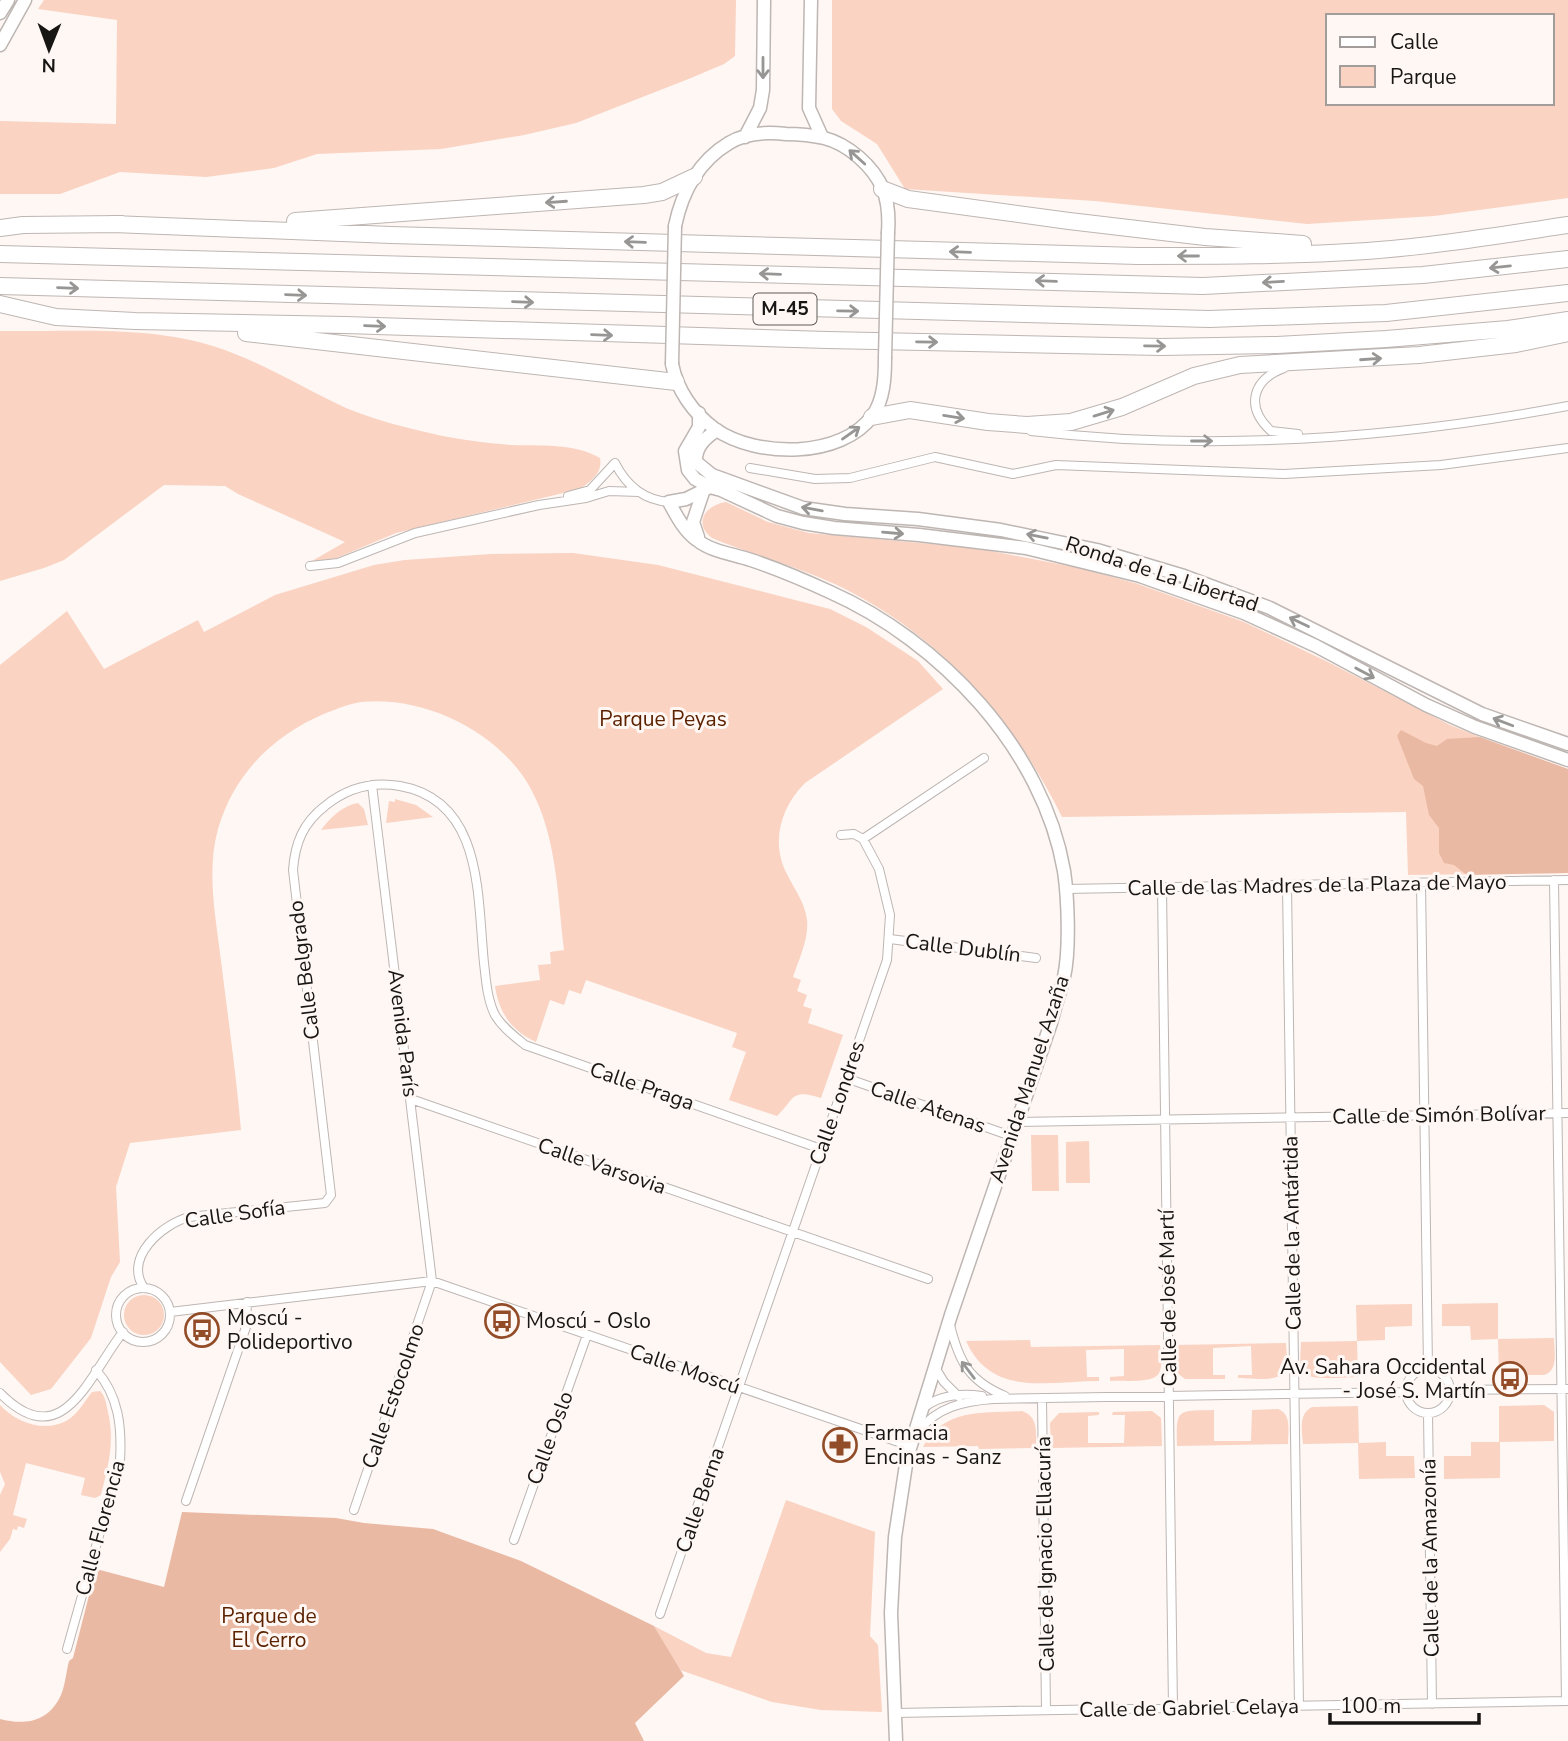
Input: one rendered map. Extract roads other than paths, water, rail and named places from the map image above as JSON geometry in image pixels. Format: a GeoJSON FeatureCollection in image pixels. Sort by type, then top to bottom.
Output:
{"type":"FeatureCollection","features":[{"type":"Feature","properties":{"kind":"highway"},"geometry":{"type":"LineString","coordinates":[[0,228],[23,225],[307,221],[643,195],[662,192],[694,177]]}},
{"type":"Feature","properties":{"kind":"highway"},"geometry":{"type":"LineString","coordinates":[[883,189],[908,199],[1205,237],[1290,244],[1451,242]]}},
{"type":"Feature","properties":{"kind":"highway"},"geometry":{"type":"LineString","coordinates":[[113,224],[418,236],[1138,257],[1368,251],[1568,225]]}},
{"type":"Feature","properties":{"kind":"highway","name":"M-45"},"geometry":{"type":"LineString","coordinates":[[0,254],[1203,286],[1423,275],[1568,259]]}},
{"type":"Feature","properties":{"kind":"highway","name":"M-45"},"geometry":{"type":"LineString","coordinates":[[0,286],[1209,319],[1386,313],[1568,293]]}},
{"type":"Feature","properties":{"kind":"highway"},"geometry":{"type":"LineString","coordinates":[[0,304],[56,317],[135,321],[345,325],[717,338],[1161,346],[1277,345],[1386,339],[1508,329],[1568,320]]}},
{"type":"Feature","properties":{"kind":"highway"},"geometry":{"type":"LineString","coordinates":[[135,321],[676,382]]}},
{"type":"Feature","properties":{"kind":"highway"},"geometry":{"type":"LineString","coordinates":[[872,417],[911,410],[1027,425],[1071,422],[1122,407],[1195,376],[1258,362],[1419,355],[1516,344],[1568,334]]}},
{"type":"Feature","properties":{"kind":"main road"},"geometry":{"type":"LineString","coordinates":[[0,13],[8,0]]}},
{"type":"Feature","properties":{"kind":"main road"},"geometry":{"type":"LineString","coordinates":[[0,45],[25,0]]}},
{"type":"Feature","properties":{"kind":"main road"},"geometry":{"type":"LineString","coordinates":[[745,137],[760,108],[763,90],[764,0]]}},
{"type":"Feature","properties":{"kind":"main road"},"geometry":{"type":"LineString","coordinates":[[811,0],[809,108],[822,137]]}},
{"type":"Feature","properties":{"kind":"main road"},"geometry":{"type":"LineString","coordinates":[[776,133],[822,137],[852,152],[883,189],[889,216],[886,358],[882,393],[872,417],[845,438],[800,450],[753,446],[717,430],[699,413],[676,382],[672,364],[675,226],[681,204],[694,177],[702,166],[731,141],[776,133]]}},
{"type":"Feature","properties":{"kind":"main road","name":"Ronda de La Libertad"},"geometry":{"type":"LineString","coordinates":[[699,413],[699,427],[685,450],[685,460],[688,470],[706,490],[721,490],[777,516],[803,523],[1026,548],[1140,576],[1256,618],[1316,646],[1438,711],[1568,760]]}},
{"type":"Feature","properties":{"kind":"main road","name":"Ronda de La Libertad"},"geometry":{"type":"LineString","coordinates":[[717,430],[700,444],[695,453],[696,462],[712,475],[770,498],[803,508],[845,514],[918,519],[1001,530],[1097,550],[1160,568],[1270,608],[1482,714],[1568,744]]}},
{"type":"Feature","properties":{"kind":"main road"},"geometry":{"type":"LineString","coordinates":[[669,502],[686,499],[706,490]]}},
{"type":"Feature","properties":{"kind":"main road"},"geometry":{"type":"LineString","coordinates":[[705,545],[695,533],[693,522],[706,490]]}},
{"type":"Feature","properties":{"kind":"main road","name":"Avenida Manuel Azaña"},"geometry":{"type":"LineString","coordinates":[[669,502],[679,520],[695,539],[834,594],[877,618],[920,648],[964,686],[1001,729],[1042,800],[1059,849],[1066,889],[1064,975],[1051,1023],[909,1446],[895,1537],[891,1613],[896,1741]]}},
{"type":"Feature","properties":{"kind":"street"},"geometry":{"type":"LineString","coordinates":[[1323,361],[1287,367],[1268,374],[1260,382],[1256,405],[1259,417],[1271,431],[1339,435]]}},
{"type":"Feature","properties":{"kind":"street"},"geometry":{"type":"LineString","coordinates":[[988,422],[1058,434],[1176,441],[1252,441],[1438,427],[1568,406]]}},
{"type":"Feature","properties":{"kind":"street"},"geometry":{"type":"LineString","coordinates":[[750,468],[815,479],[850,478],[935,457],[1013,474],[1056,466],[1284,474],[1441,465],[1568,448]]}},
{"type":"Feature","properties":{"kind":"street"},"geometry":{"type":"LineString","coordinates":[[310,566],[338,563],[415,533],[539,505],[590,490],[615,463],[625,479],[639,492],[653,499],[669,502]]}},
{"type":"Feature","properties":{"kind":"street"},"geometry":{"type":"LineString","coordinates":[[539,505],[586,498],[609,491],[639,492]]}},
{"type":"Feature","properties":{"kind":"street"},"geometry":{"type":"LineString","coordinates":[[841,835],[854,834],[863,839],[984,758]]}},
{"type":"Feature","properties":{"kind":"street","name":"Calle Praga"},"geometry":{"type":"LineString","coordinates":[[372,785],[394,785],[421,792],[442,804],[462,829],[474,870],[488,994],[496,1016],[509,1032],[525,1045],[821,1149]]}},
{"type":"Feature","properties":{"kind":"street","name":"Avenida París"},"geometry":{"type":"LineString","coordinates":[[372,785],[432,1281]]}},
{"type":"Feature","properties":{"kind":"street","name":"Calle Belgrado"},"geometry":{"type":"LineString","coordinates":[[331,1195],[293,870],[297,845],[307,823],[341,793],[372,785]]}},
{"type":"Feature","properties":{"kind":"street","name":"Calle Londres"},"geometry":{"type":"LineString","coordinates":[[739,1387],[887,960],[890,915],[887,894],[879,869],[863,839]]}},
{"type":"Feature","properties":{"kind":"street"},"geometry":{"type":"LineString","coordinates":[[1554,880],[1565,1389],[1567,1701]]}},
{"type":"Feature","properties":{"kind":"street","name":"Calle de las Madres de la Plaza de Mayo"},"geometry":{"type":"LineString","coordinates":[[1066,889],[1568,880]]}},
{"type":"Feature","properties":{"kind":"street"},"geometry":{"type":"LineString","coordinates":[[1420,883],[1428,1368]]}},
{"type":"Feature","properties":{"kind":"street","name":"Calle de la Antártida"},"geometry":{"type":"LineString","coordinates":[[1287,886],[1299,1706]]}},
{"type":"Feature","properties":{"kind":"street","name":"Calle de José Martí"},"geometry":{"type":"LineString","coordinates":[[1162,888],[1173,1708]]}},
{"type":"Feature","properties":{"kind":"street","name":"Calle Dublín"},"geometry":{"type":"LineString","coordinates":[[890,939],[1036,957]]}},
{"type":"Feature","properties":{"kind":"street","name":"Calle Atenas"},"geometry":{"type":"LineString","coordinates":[[846,1078],[1011,1136]]}},
{"type":"Feature","properties":{"kind":"street","name":"Calle Varsovia"},"geometry":{"type":"LineString","coordinates":[[411,1099],[928,1279]]}},
{"type":"Feature","properties":{"kind":"street","name":"Calle de Simón Bolívar"},"geometry":{"type":"LineString","coordinates":[[1017,1122],[1568,1113]]}},
{"type":"Feature","properties":{"kind":"street","name":"Calle Sofía"},"geometry":{"type":"LineString","coordinates":[[144,1288],[139,1282],[143,1255],[153,1237],[169,1224],[190,1217],[325,1203],[331,1195]]}},
{"type":"Feature","properties":{"kind":"street","name":"Calle Moscú"},"geometry":{"type":"LineString","coordinates":[[170,1311],[432,1281],[909,1446]]}},
{"type":"Feature","properties":{"kind":"street","name":"Calle Estocolmo"},"geometry":{"type":"LineString","coordinates":[[354,1510],[432,1281]]}},
{"type":"Feature","properties":{"kind":"street"},"geometry":{"type":"LineString","coordinates":[[144,1288],[161,1294],[170,1311],[166,1328],[156,1338],[139,1341],[123,1332],[117,1320],[119,1303],[131,1291],[144,1288]]}},
{"type":"Feature","properties":{"kind":"street"},"geometry":{"type":"LineString","coordinates":[[186,1501],[246,1327],[247,1303]]}},
{"type":"Feature","properties":{"kind":"street"},"geometry":{"type":"LineString","coordinates":[[949,1321],[954,1343],[969,1373],[988,1389],[1012,1398]]}},
{"type":"Feature","properties":{"kind":"street"},"geometry":{"type":"LineString","coordinates":[[0,1393],[29,1416],[56,1416],[71,1406],[123,1332]]}},
{"type":"Feature","properties":{"kind":"street","name":"Calle Oslo"},"geometry":{"type":"LineString","coordinates":[[514,1540],[587,1335]]}},
{"type":"Feature","properties":{"kind":"street"},"geometry":{"type":"LineString","coordinates":[[934,1366],[944,1382],[964,1401]]}},
{"type":"Feature","properties":{"kind":"street"},"geometry":{"type":"LineString","coordinates":[[1428,1368],[1442,1373],[1450,1390],[1449,1399],[1444,1406],[1428,1413],[1413,1407],[1406,1392],[1411,1375],[1428,1368]]}},
{"type":"Feature","properties":{"kind":"street","name":"Calle Florencia"},"geometry":{"type":"LineString","coordinates":[[68,1649],[120,1461],[117,1409],[106,1381],[96,1370]]}},
{"type":"Feature","properties":{"kind":"street","name":"Calle Berna"},"geometry":{"type":"LineString","coordinates":[[660,1614],[739,1387]]}},
{"type":"Feature","properties":{"kind":"street"},"geometry":{"type":"LineString","coordinates":[[1450,1390],[1565,1389]]}},
{"type":"Feature","properties":{"kind":"street"},"geometry":{"type":"LineString","coordinates":[[909,1446],[922,1426],[942,1411],[964,1401],[1294,1392],[1406,1392]]}},
{"type":"Feature","properties":{"kind":"street"},"geometry":{"type":"LineString","coordinates":[[920,1411],[956,1394],[993,1399]]}},
{"type":"Feature","properties":{"kind":"street","name":"Calle de Ignacio Ellacuría"},"geometry":{"type":"LineString","coordinates":[[1042,1398],[1046,1710]]}},
{"type":"Feature","properties":{"kind":"street","name":"Calle de la Amazonía"},"geometry":{"type":"LineString","coordinates":[[1428,1413],[1432,1704]]}},
{"type":"Feature","properties":{"kind":"street","name":"Calle de Gabriel Celaya"},"geometry":{"type":"LineString","coordinates":[[895,1713],[1567,1701]]}},
{"type":"Feature","properties":{"kind":"place","name":"Moscú - Oslo"},"geometry":{"type":"Point","coordinates":[502,1321]}},
{"type":"Feature","properties":{"kind":"place","name":"Moscú - Polideportivo"},"geometry":{"type":"Point","coordinates":[202,1330]}},
{"type":"Feature","properties":{"kind":"place","name":"Av. Sahara Occidental - José S. Martín"},"geometry":{"type":"Point","coordinates":[1510,1379]}},
{"type":"Feature","properties":{"kind":"place","name":"Farmacia Encinas - Sanz"},"geometry":{"type":"Point","coordinates":[840,1445]}},
{"type":"Feature","properties":{"kind":"park label","name":"Parque Peyas"},"geometry":{"type":"Point","coordinates":[663,719]}},
{"type":"Feature","properties":{"kind":"park label","name":"Parque de El Cerro"},"geometry":{"type":"Point","coordinates":[269,1628]}}]}
